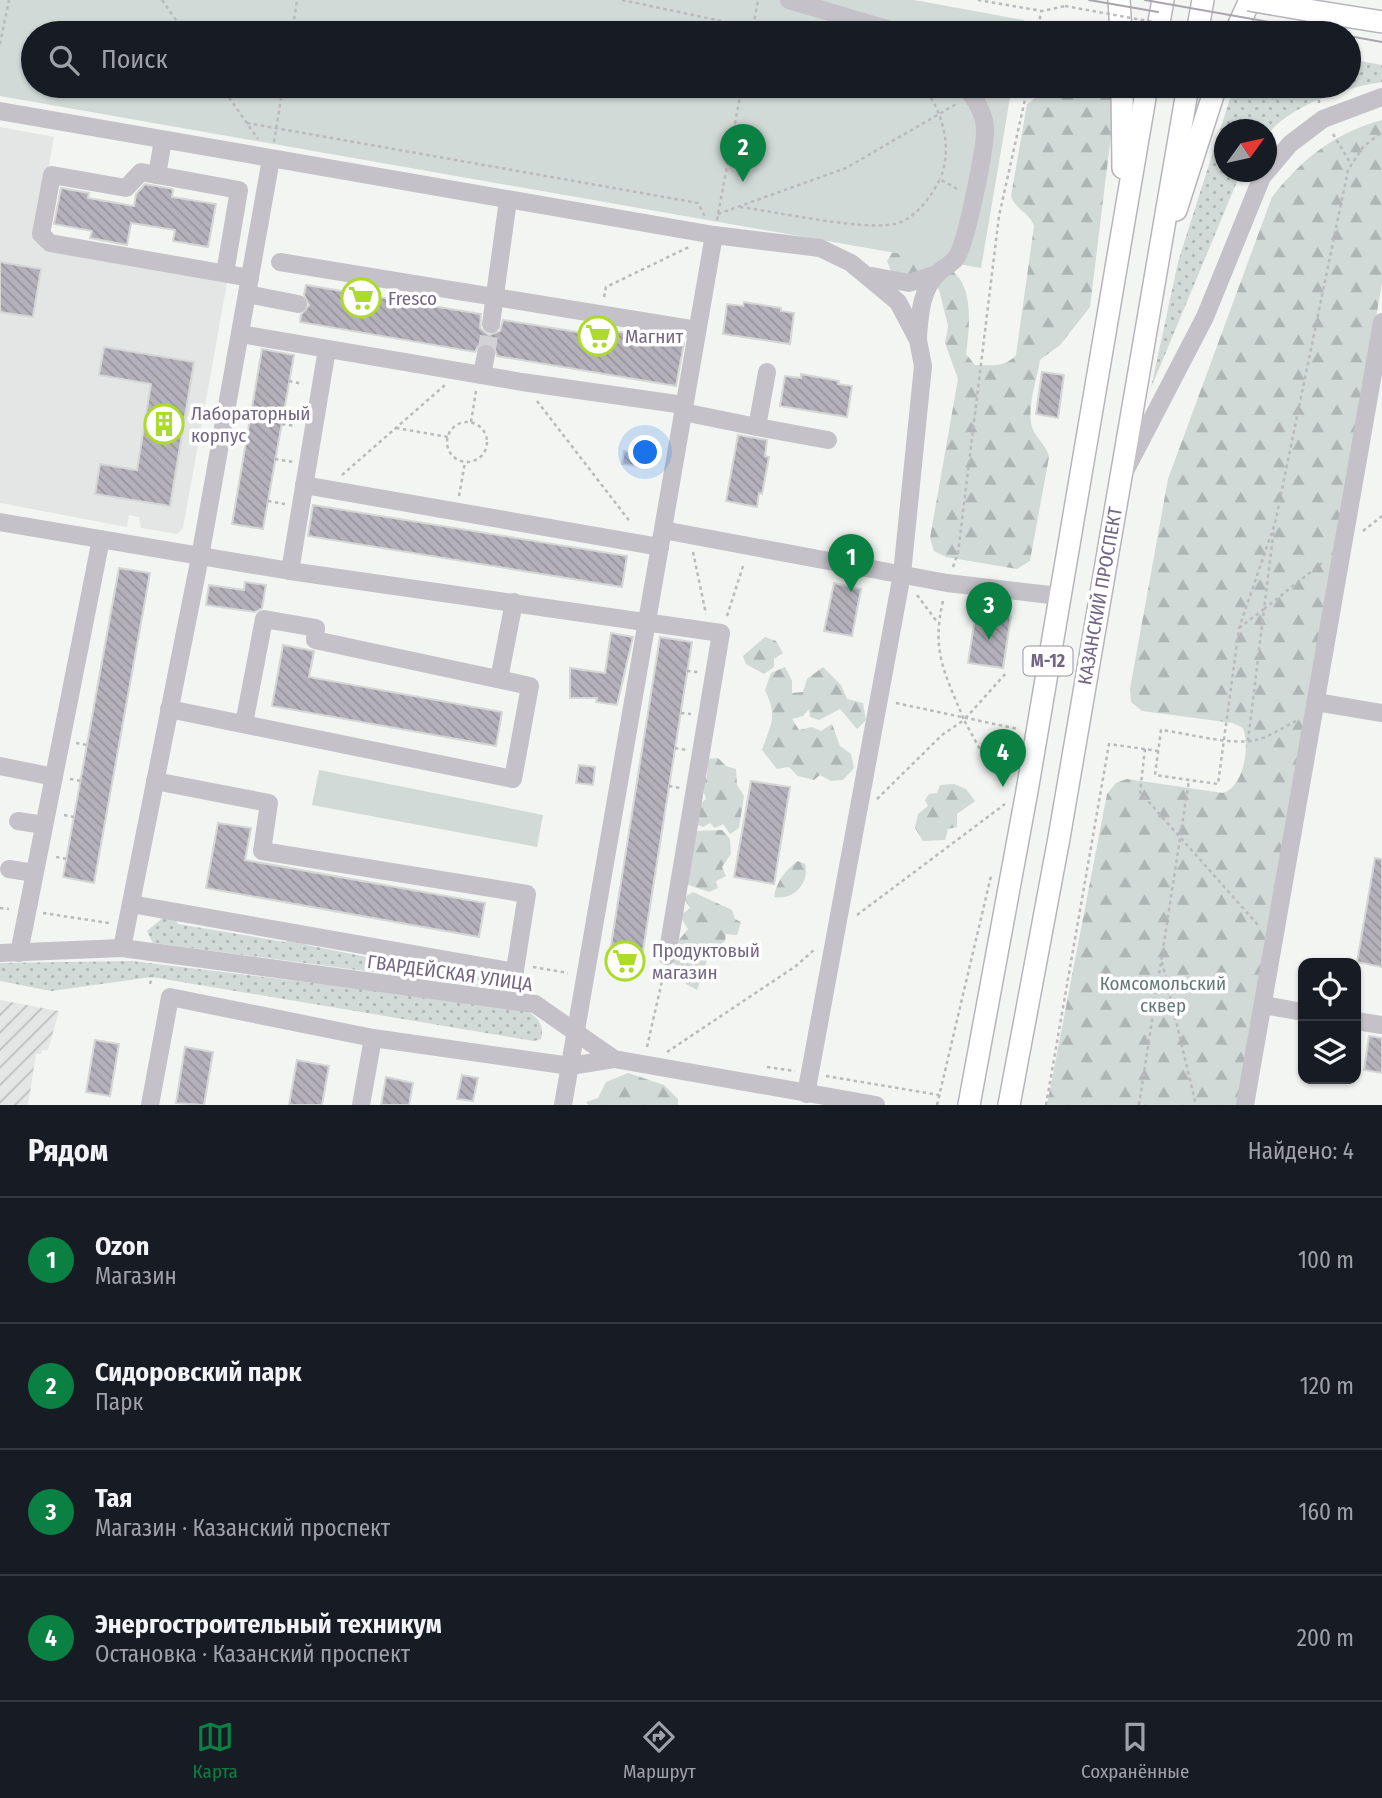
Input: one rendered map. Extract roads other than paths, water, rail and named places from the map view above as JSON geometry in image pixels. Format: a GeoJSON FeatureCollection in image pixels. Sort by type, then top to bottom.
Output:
{"type":"FeatureCollection","features":[{"type":"Feature","properties":{"kind":"main road"},"geometry":{"type":"LineString","coordinates":[[1119,0],[1120,21]]}},
{"type":"Feature","properties":{"kind":"main road"},"geometry":{"type":"LineString","coordinates":[[1159,21],[1163,0]]}},
{"type":"Feature","properties":{"kind":"main road"},"geometry":{"type":"LineString","coordinates":[[1199,21],[1203,0]]}},
{"type":"Feature","properties":{"kind":"main road"},"geometry":{"type":"LineString","coordinates":[[1240,21],[1250,0],[1382,22]]}},
{"type":"Feature","properties":{"kind":"main road"},"geometry":{"type":"LineString","coordinates":[[1122,98],[1124,217]]}},
{"type":"Feature","properties":{"kind":"main road","name":"КАЗАНСКИЙ ПРОСПЕКТ"},"geometry":{"type":"LineString","coordinates":[[969,1105],[1027,791],[1145,98]]}},
{"type":"Feature","properties":{"kind":"main road","name":"КАЗАНСКИЙ ПРОСПЕКТ"},"geometry":{"type":"LineString","coordinates":[[1009,1105],[1059,838],[1186,98]]}},
{"type":"Feature","properties":{"kind":"main road"},"geometry":{"type":"LineString","coordinates":[[1156,268],[1212,98]]}},
{"type":"Feature","properties":{"kind":"street"},"geometry":{"type":"LineString","coordinates":[[789,0],[860,21]]}},
{"type":"Feature","properties":{"kind":"street"},"geometry":{"type":"LineString","coordinates":[[1119,484],[1205,317],[1262,177],[1290,144],[1323,119],[1382,97]]}},
{"type":"Feature","properties":{"kind":"street"},"geometry":{"type":"LineString","coordinates":[[806,1094],[902,575],[924,379],[918,340],[921,300],[937,274],[956,258],[965,238],[985,148],[985,126],[972,98]]}},
{"type":"Feature","properties":{"kind":"street"},"geometry":{"type":"LineString","coordinates":[[0,111],[714,235],[820,248],[836,254],[868,275],[898,302],[918,340]]}},
{"type":"Feature","properties":{"kind":"street"},"geometry":{"type":"LineString","coordinates":[[157,176],[163,140]]}},
{"type":"Feature","properties":{"kind":"street"},"geometry":{"type":"LineString","coordinates":[[122,948],[200,557],[271,159]]}},
{"type":"Feature","properties":{"kind":"street"},"geometry":{"type":"LineString","coordinates":[[225,273],[239,190],[141,172],[126,188],[52,175],[41,234],[50,243],[225,273],[249,286],[298,304]]}},
{"type":"Feature","properties":{"kind":"street"},"geometry":{"type":"LineString","coordinates":[[491,324],[508,200]]}},
{"type":"Feature","properties":{"kind":"street"},"geometry":{"type":"LineString","coordinates":[[563,1105],[647,621],[657,541],[684,408],[714,235]]}},
{"type":"Feature","properties":{"kind":"street"},"geometry":{"type":"LineString","coordinates":[[280,262],[697,330]]}},
{"type":"Feature","properties":{"kind":"street"},"geometry":{"type":"LineString","coordinates":[[868,275],[909,282],[937,274]]}},
{"type":"Feature","properties":{"kind":"street"},"geometry":{"type":"LineString","coordinates":[[1245,1105],[1382,322]]}},
{"type":"Feature","properties":{"kind":"street"},"geometry":{"type":"LineString","coordinates":[[240,334],[684,408],[757,427],[828,440]]}},
{"type":"Feature","properties":{"kind":"street"},"geometry":{"type":"LineString","coordinates":[[290,571],[327,349]]}},
{"type":"Feature","properties":{"kind":"street"},"geometry":{"type":"LineString","coordinates":[[482,375],[486,354]]}},
{"type":"Feature","properties":{"kind":"street"},"geometry":{"type":"LineString","coordinates":[[757,427],[767,372]]}},
{"type":"Feature","properties":{"kind":"street"},"geometry":{"type":"LineString","coordinates":[[304,485],[456,512],[657,541],[689,535],[947,583],[1059,596]]}},
{"type":"Feature","properties":{"kind":"street"},"geometry":{"type":"LineString","coordinates":[[0,522],[290,571],[716,633],[667,956]]}},
{"type":"Feature","properties":{"kind":"street"},"geometry":{"type":"LineString","coordinates":[[19,953],[101,540]]}},
{"type":"Feature","properties":{"kind":"street"},"geometry":{"type":"LineString","coordinates":[[499,679],[514,602]]}},
{"type":"Feature","properties":{"kind":"street"},"geometry":{"type":"LineString","coordinates":[[169,709],[513,779],[530,686],[315,640],[316,628],[264,619],[244,724]]}},
{"type":"Feature","properties":{"kind":"street"},"geometry":{"type":"LineString","coordinates":[[1315,707],[1382,713]]}},
{"type":"Feature","properties":{"kind":"street"},"geometry":{"type":"LineString","coordinates":[[0,766],[54,778]]}},
{"type":"Feature","properties":{"kind":"street"},"geometry":{"type":"LineString","coordinates":[[155,781],[269,803],[261,851],[527,894],[510,1001]]}},
{"type":"Feature","properties":{"kind":"street"},"geometry":{"type":"LineString","coordinates":[[18,821],[44,825]]}},
{"type":"Feature","properties":{"kind":"street"},"geometry":{"type":"LineString","coordinates":[[9,869],[34,873]]}},
{"type":"Feature","properties":{"kind":"street"},"geometry":{"type":"LineString","coordinates":[[131,904],[516,968]]}},
{"type":"Feature","properties":{"kind":"street","name":"ГВАРДЕЙСКАЯ УЛИЦА"},"geometry":{"type":"LineString","coordinates":[[0,953],[122,948],[535,1004],[614,1059],[876,1105]]}},
{"type":"Feature","properties":{"kind":"street"},"geometry":{"type":"LineString","coordinates":[[150,1105],[170,997],[373,1038],[570,1066],[614,1059]]}},
{"type":"Feature","properties":{"kind":"street"},"geometry":{"type":"LineString","coordinates":[[1263,1005],[1298,1011]]}},
{"type":"Feature","properties":{"kind":"street"},"geometry":{"type":"LineString","coordinates":[[1361,1022],[1382,1025]]}},
{"type":"Feature","properties":{"kind":"street"},"geometry":{"type":"LineString","coordinates":[[361,1105],[373,1038]]}},
{"type":"Feature","properties":{"kind":"tunnel"},"geometry":{"type":"LineString","coordinates":[[486,354],[491,324]]}},
{"type":"Feature","properties":{"kind":"tram line"},"geometry":{"type":"LineString","coordinates":[[1089,0],[1158,12]]}},
{"type":"Feature","properties":{"kind":"tram line"},"geometry":{"type":"LineString","coordinates":[[1145,0],[1263,21]]}},
{"type":"Feature","properties":{"kind":"tram line"},"geometry":{"type":"LineString","coordinates":[[1361,38],[1382,42]]}},
{"type":"Feature","properties":{"kind":"place","name":"Сидоровский парк"},"geometry":{"type":"Point","coordinates":[743,182]}},
{"type":"Feature","properties":{"kind":"place","name":"Fresco"},"geometry":{"type":"Point","coordinates":[361,298]}},
{"type":"Feature","properties":{"kind":"place","name":"Магнит"},"geometry":{"type":"Point","coordinates":[598,336]}},
{"type":"Feature","properties":{"kind":"place","name":"Лабораторный корпус"},"geometry":{"type":"Point","coordinates":[164,424]}},
{"type":"Feature","properties":{"kind":"place","name":"Ozon"},"geometry":{"type":"Point","coordinates":[851,592]}},
{"type":"Feature","properties":{"kind":"place","name":"Тая"},"geometry":{"type":"Point","coordinates":[989,640]}},
{"type":"Feature","properties":{"kind":"place","name":"Энергостроительный техникум"},"geometry":{"type":"Point","coordinates":[1003,787]}},
{"type":"Feature","properties":{"kind":"place","name":"Продуктовый магазин"},"geometry":{"type":"Point","coordinates":[625,961]}},
{"type":"Feature","properties":{"kind":"park label","name":"Комсомольский сквер"},"geometry":{"type":"Point","coordinates":[1163,994]}}]}
